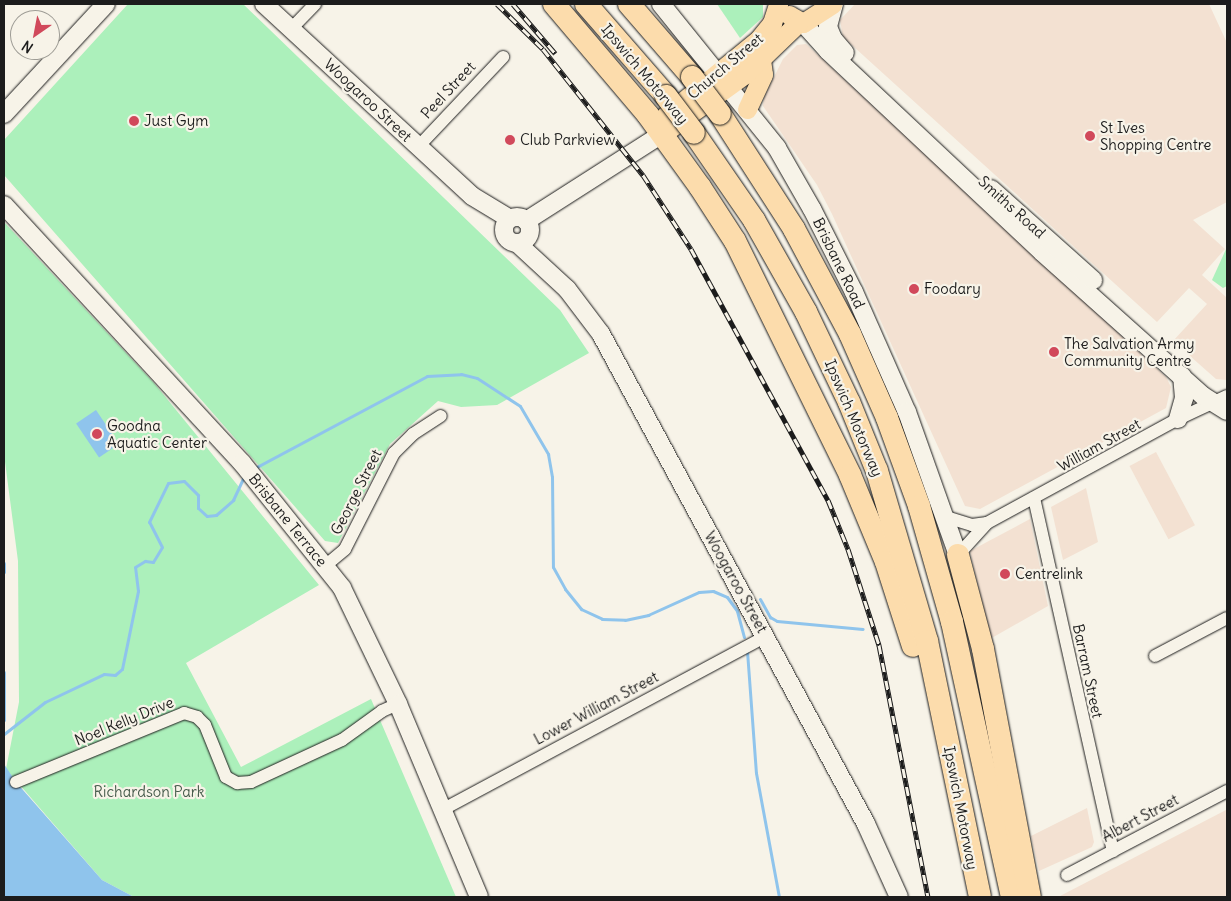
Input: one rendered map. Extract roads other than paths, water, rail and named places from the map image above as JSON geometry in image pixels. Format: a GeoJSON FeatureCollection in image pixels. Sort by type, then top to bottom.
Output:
{"type":"FeatureCollection","features":[{"type":"Feature","properties":{"kind":"highway"},"geometry":{"type":"LineString","coordinates":[[554,4],[658,129],[719,215],[772,312],[870,521],[903,611],[922,675],[937,689]]}},
{"type":"Feature","properties":{"kind":"highway","name":"Ipswich Motorway"},"geometry":{"type":"LineString","coordinates":[[586,4],[666,96],[694,133],[774,255],[849,402],[896,530],[937,689],[980,897]]}},
{"type":"Feature","properties":{"kind":"highway","name":"Ipswich Motorway"},"geometry":{"type":"LineString","coordinates":[[630,4],[692,77],[720,114],[778,202],[850,334],[887,418],[919,506],[950,614],[1012,897]]}},
{"type":"Feature","properties":{"kind":"highway"},"geometry":{"type":"LineString","coordinates":[[958,555],[983,649],[1030,897]]}},
{"type":"Feature","properties":{"kind":"main road"},"geometry":{"type":"LineString","coordinates":[[4,114],[106,4]]}},
{"type":"Feature","properties":{"kind":"main road","name":"Woogaroo Street"},"geometry":{"type":"LineString","coordinates":[[264,4],[472,196],[482,212],[517,230],[579,303],[601,334],[766,636],[880,852],[899,897]]}},
{"type":"Feature","properties":{"kind":"main road"},"geometry":{"type":"LineString","coordinates":[[780,4],[801,22]]}},
{"type":"Feature","properties":{"kind":"main road","name":"Church Street"},"geometry":{"type":"LineString","coordinates":[[723,80],[765,33],[780,4]]}},
{"type":"Feature","properties":{"kind":"main road","name":"Church Street"},"geometry":{"type":"LineString","coordinates":[[517,230],[616,162],[621,152],[658,129],[723,80],[761,60],[801,22],[833,4]]}},
{"type":"Feature","properties":{"kind":"main road","name":"Smiths Road"},"geometry":{"type":"LineString","coordinates":[[833,4],[828,27],[837,46],[1224,403]]}},
{"type":"Feature","properties":{"kind":"main road","name":"Brisbane Road"},"geometry":{"type":"LineString","coordinates":[[667,6],[777,148],[832,246],[910,419],[958,555]]}},
{"type":"Feature","properties":{"kind":"main road","name":"Smiths Road"},"geometry":{"type":"LineString","coordinates":[[801,22],[828,51],[1006,219],[1203,396],[1224,403]]}},
{"type":"Feature","properties":{"kind":"main road"},"geometry":{"type":"LineString","coordinates":[[747,109],[763,74],[761,60]]}},
{"type":"Feature","properties":{"kind":"main road","name":"Brisbane Terrace"},"geometry":{"type":"LineString","coordinates":[[4,205],[242,463],[325,566],[352,604],[398,704],[479,897]]}},
{"type":"Feature","properties":{"kind":"main road"},"geometry":{"type":"LineString","coordinates":[[1178,419],[1184,398],[1182,376]]}},
{"type":"Feature","properties":{"kind":"street"},"geometry":{"type":"LineString","coordinates":[[292,29],[315,4]]}},
{"type":"Feature","properties":{"kind":"street","name":"Peel Street"},"geometry":{"type":"LineString","coordinates":[[418,147],[503,57]]}},
{"type":"Feature","properties":{"kind":"street","name":"William Street"},"geometry":{"type":"LineString","coordinates":[[958,555],[987,523],[1178,419],[1224,403]]}},
{"type":"Feature","properties":{"kind":"street","name":"George Street"},"geometry":{"type":"LineString","coordinates":[[325,566],[345,549],[394,453],[413,434],[441,416]]}},
{"type":"Feature","properties":{"kind":"street","name":"Barram Street"},"geometry":{"type":"LineString","coordinates":[[1034,498],[1113,851]]}},
{"type":"Feature","properties":{"kind":"street"},"geometry":{"type":"LineString","coordinates":[[946,517],[972,525],[987,523]]}},
{"type":"Feature","properties":{"kind":"street"},"geometry":{"type":"LineString","coordinates":[[1155,656],[1227,618]]}},
{"type":"Feature","properties":{"kind":"street","name":"Lower William Street"},"geometry":{"type":"LineString","coordinates":[[442,810],[766,636]]}},
{"type":"Feature","properties":{"kind":"street","name":"Noel Kelly Drive"},"geometry":{"type":"LineString","coordinates":[[16,782],[184,713],[197,716],[205,724],[226,777],[237,783],[251,782],[342,740],[382,711],[398,704]]}},
{"type":"Feature","properties":{"kind":"street","name":"Albert Street"},"geometry":{"type":"LineString","coordinates":[[1067,875],[1227,791]]}},
{"type":"Feature","properties":{"kind":"water","name":"Goodna Aquatic Center"},"geometry":{"type":"Polygon","coordinates":[[[96,410],[119,444],[99,457],[76,423],[96,410]]]}},
{"type":"Feature","properties":{"kind":"water"},"geometry":{"type":"Polygon","coordinates":[[[4,764],[16,782],[102,880],[134,897],[4,897],[4,764]]]}},
{"type":"Feature","properties":{"kind":"waterway"},"geometry":{"type":"LineString","coordinates":[[253,469],[427,376],[461,374],[477,378],[520,406],[548,454],[552,477],[553,567],[565,589],[581,609],[602,619],[625,620],[648,615],[699,592],[713,591],[727,597],[737,611],[744,637]]}},
{"type":"Feature","properties":{"kind":"waterway"},"geometry":{"type":"LineString","coordinates":[[4,734],[45,702],[104,674],[115,675],[122,669],[138,591],[135,567],[145,561],[153,562],[162,547],[149,522],[168,483],[184,481],[198,495],[198,508],[207,516],[216,515],[233,500],[244,476]]}},
{"type":"Feature","properties":{"kind":"waterway"},"geometry":{"type":"LineString","coordinates":[[4,563],[4,572]]}},
{"type":"Feature","properties":{"kind":"waterway"},"geometry":{"type":"LineString","coordinates":[[760,599],[770,617],[777,621],[863,629]]}},
{"type":"Feature","properties":{"kind":"waterway"},"geometry":{"type":"LineString","coordinates":[[747,651],[756,773],[779,897]]}},
{"type":"Feature","properties":{"kind":"waterway"},"geometry":{"type":"LineString","coordinates":[[4,672],[4,720]]}},
{"type":"Feature","properties":{"kind":"railway"},"geometry":{"type":"LineString","coordinates":[[497,4],[543,49],[643,175],[691,249],[828,500],[848,549],[879,645],[928,897]]}},
{"type":"Feature","properties":{"kind":"railway"},"geometry":{"type":"LineString","coordinates":[[513,4],[555,53]]}},
{"type":"Feature","properties":{"kind":"place","name":"Just Gym"},"geometry":{"type":"Point","coordinates":[134,121]}},
{"type":"Feature","properties":{"kind":"place","name":"St Ives Shopping Centre"},"geometry":{"type":"Point","coordinates":[1090,136]}},
{"type":"Feature","properties":{"kind":"place","name":"Club Parkview"},"geometry":{"type":"Point","coordinates":[510,140]}},
{"type":"Feature","properties":{"kind":"place","name":"Foodary"},"geometry":{"type":"Point","coordinates":[914,289]}},
{"type":"Feature","properties":{"kind":"place","name":"The Salvation Army Community Centre"},"geometry":{"type":"Point","coordinates":[1054,352]}},
{"type":"Feature","properties":{"kind":"place","name":"Goodna Aquatic Center"},"geometry":{"type":"Point","coordinates":[97,434]}},
{"type":"Feature","properties":{"kind":"place","name":"Centrelink"},"geometry":{"type":"Point","coordinates":[1005,574]}},
{"type":"Feature","properties":{"kind":"park label","name":"Richardson Park"},"geometry":{"type":"Point","coordinates":[149,792]}}]}
